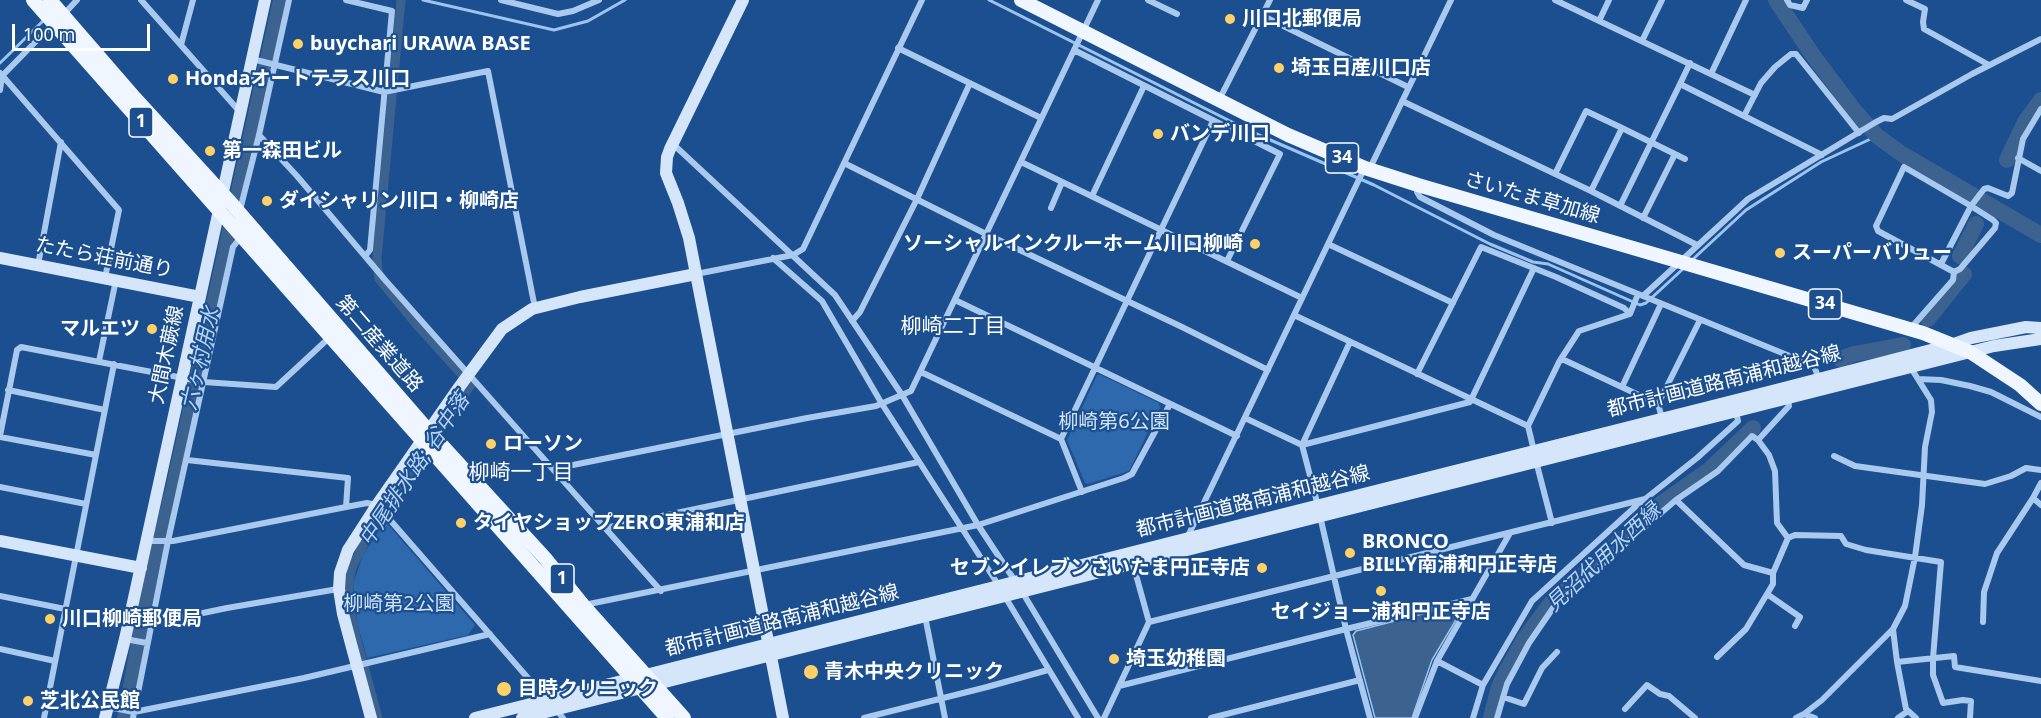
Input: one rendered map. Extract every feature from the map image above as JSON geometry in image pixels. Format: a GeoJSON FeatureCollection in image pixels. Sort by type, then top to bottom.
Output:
{"type":"FeatureCollection","features":[{"type":"Feature","properties":{"kind":"main road","name":"第二産業道路"},"geometry":{"type":"LineString","coordinates":[[33,0],[54,13],[135,98],[223,194],[236,219],[330,336],[545,558],[644,682],[667,718]]}},
{"type":"Feature","properties":{"kind":"main road","name":"さいたま草加線"},"geometry":{"type":"LineString","coordinates":[[1021,0],[1288,135],[1367,169],[1910,329],[1954,344],[2020,385],[2041,404]]}},
{"type":"Feature","properties":{"kind":"main road","name":"第二産業道路"},"geometry":{"type":"LineString","coordinates":[[54,13],[219,210],[236,219],[644,682],[684,718]]}},
{"type":"Feature","properties":{"kind":"street"},"geometry":{"type":"LineString","coordinates":[[0,90],[1,74],[54,13],[77,0]]}},
{"type":"Feature","properties":{"kind":"street"},"geometry":{"type":"LineString","coordinates":[[141,0],[240,112]]}},
{"type":"Feature","properties":{"kind":"street"},"geometry":{"type":"LineString","coordinates":[[181,45],[193,0]]}},
{"type":"Feature","properties":{"kind":"street","name":"大間木蕨線"},"geometry":{"type":"LineString","coordinates":[[106,715],[141,568],[265,0]]}},
{"type":"Feature","properties":{"kind":"street"},"geometry":{"type":"LineString","coordinates":[[134,715],[150,624],[233,247],[236,219],[259,135],[288,0]]}},
{"type":"Feature","properties":{"kind":"street"},"geometry":{"type":"LineString","coordinates":[[346,0],[392,11],[370,250],[366,255]]}},
{"type":"Feature","properties":{"kind":"street"},"geometry":{"type":"LineString","coordinates":[[501,0],[558,14],[573,11],[599,0]]}},
{"type":"Feature","properties":{"kind":"street"},"geometry":{"type":"LineString","coordinates":[[743,0],[667,157],[666,173],[678,203],[696,274],[783,718]]}},
{"type":"Feature","properties":{"kind":"street"},"geometry":{"type":"LineString","coordinates":[[371,718],[360,666],[343,614],[339,589],[340,573],[348,550],[377,505],[429,440],[465,378],[502,328],[535,308],[793,255],[803,249],[922,0]]}},
{"type":"Feature","properties":{"kind":"street"},"geometry":{"type":"LineString","coordinates":[[553,469],[882,404],[911,391],[1098,0]]}},
{"type":"Feature","properties":{"kind":"street"},"geometry":{"type":"LineString","coordinates":[[1148,0],[1177,14]]}},
{"type":"Feature","properties":{"kind":"street"},"geometry":{"type":"LineString","coordinates":[[1219,101],[1270,0]]}},
{"type":"Feature","properties":{"kind":"street"},"geometry":{"type":"LineString","coordinates":[[1187,539],[1302,297],[1402,101],[1450,0]]}},
{"type":"Feature","properties":{"kind":"street"},"geometry":{"type":"LineString","coordinates":[[1555,0],[1755,95]]}},
{"type":"Feature","properties":{"kind":"street"},"geometry":{"type":"LineString","coordinates":[[1599,21],[1609,0]]}},
{"type":"Feature","properties":{"kind":"street"},"geometry":{"type":"LineString","coordinates":[[1642,41],[1662,0]]}},
{"type":"Feature","properties":{"kind":"street"},"geometry":{"type":"LineString","coordinates":[[1711,74],[1746,0]]}},
{"type":"Feature","properties":{"kind":"street"},"geometry":{"type":"LineString","coordinates":[[1787,0],[1790,5],[1803,8],[1807,0]]}},
{"type":"Feature","properties":{"kind":"street"},"geometry":{"type":"LineString","coordinates":[[1906,0],[1925,9],[1924,29],[1989,65]]}},
{"type":"Feature","properties":{"kind":"street"},"geometry":{"type":"LineString","coordinates":[[1263,16],[1408,87]]}},
{"type":"Feature","properties":{"kind":"street"},"geometry":{"type":"LineString","coordinates":[[1552,523],[1528,426],[1579,331],[1630,314],[1641,295],[1686,263],[1697,245],[1748,199],[1884,118],[1892,119],[2041,39]]}},
{"type":"Feature","properties":{"kind":"street"},"geometry":{"type":"LineString","coordinates":[[898,48],[1041,118]]}},
{"type":"Feature","properties":{"kind":"street"},"geometry":{"type":"LineString","coordinates":[[1074,50],[1280,154],[1227,261]]}},
{"type":"Feature","properties":{"kind":"street"},"geometry":{"type":"LineString","coordinates":[[1744,116],[1761,83],[1775,67],[1791,54],[1796,54],[1859,133]]}},
{"type":"Feature","properties":{"kind":"street"},"geometry":{"type":"LineString","coordinates":[[252,59],[384,92],[488,71],[535,308]]}},
{"type":"Feature","properties":{"kind":"street"},"geometry":{"type":"LineString","coordinates":[[1620,206],[1690,63]]}},
{"type":"Feature","properties":{"kind":"street"},"geometry":{"type":"LineString","coordinates":[[1,74],[119,210],[99,361]]}},
{"type":"Feature","properties":{"kind":"street"},"geometry":{"type":"LineString","coordinates":[[852,321],[860,312],[917,200],[970,83]]}},
{"type":"Feature","properties":{"kind":"street"},"geometry":{"type":"LineString","coordinates":[[1680,84],[1822,155]]}},
{"type":"Feature","properties":{"kind":"street"},"geometry":{"type":"LineString","coordinates":[[1092,196],[1144,86]]}},
{"type":"Feature","properties":{"kind":"street"},"geometry":{"type":"LineString","coordinates":[[1402,101],[1697,245]]}},
{"type":"Feature","properties":{"kind":"street"},"geometry":{"type":"LineString","coordinates":[[1941,264],[1981,192],[1988,188],[2008,196],[2012,193],[2023,139],[2041,109]]}},
{"type":"Feature","properties":{"kind":"street"},"geometry":{"type":"LineString","coordinates":[[1555,174],[1586,111],[1685,159]]}},
{"type":"Feature","properties":{"kind":"street"},"geometry":{"type":"LineString","coordinates":[[1061,438],[1213,121]]}},
{"type":"Feature","properties":{"kind":"street"},"geometry":{"type":"LineString","coordinates":[[1591,192],[1622,128]]}},
{"type":"Feature","properties":{"kind":"street"},"geometry":{"type":"LineString","coordinates":[[259,135],[366,255],[465,378],[553,469],[660,591]]}},
{"type":"Feature","properties":{"kind":"street"},"geometry":{"type":"LineString","coordinates":[[38,265],[61,142]]}},
{"type":"Feature","properties":{"kind":"street"},"geometry":{"type":"LineString","coordinates":[[673,144],[835,295],[902,395],[978,525],[1019,587],[1098,718]]}},
{"type":"Feature","properties":{"kind":"street"},"geometry":{"type":"LineString","coordinates":[[1643,218],[1675,154]]}},
{"type":"Feature","properties":{"kind":"street"},"geometry":{"type":"LineString","coordinates":[[2018,158],[2041,171]]}},
{"type":"Feature","properties":{"kind":"street"},"geometry":{"type":"LineString","coordinates":[[1021,162],[1302,297]]}},
{"type":"Feature","properties":{"kind":"street"},"geometry":{"type":"LineString","coordinates":[[844,163],[1268,370]]}},
{"type":"Feature","properties":{"kind":"street"},"geometry":{"type":"LineString","coordinates":[[1904,167],[1972,205],[1993,220],[1995,224],[1995,228],[1960,269],[1954,272],[1878,231],[1876,226],[1904,167]]}},
{"type":"Feature","properties":{"kind":"street"},"geometry":{"type":"LineString","coordinates":[[1051,208],[1062,182]]}},
{"type":"Feature","properties":{"kind":"street"},"geometry":{"type":"LineString","coordinates":[[1418,185],[1417,192],[1420,197],[1458,218],[1494,235],[1814,366],[1819,379]]}},
{"type":"Feature","properties":{"kind":"street"},"geometry":{"type":"LineString","coordinates":[[1328,244],[1453,303]]}},
{"type":"Feature","properties":{"kind":"street"},"geometry":{"type":"LineString","coordinates":[[1417,374],[1481,247],[1624,308],[1630,314]]}},
{"type":"Feature","properties":{"kind":"street","name":"たたら荘前通り"},"geometry":{"type":"LineString","coordinates":[[0,258],[200,297]]}},
{"type":"Feature","properties":{"kind":"street"},"geometry":{"type":"LineString","coordinates":[[773,258],[822,302],[882,404],[962,527],[1078,718]]}},
{"type":"Feature","properties":{"kind":"street"},"geometry":{"type":"LineString","coordinates":[[1245,418],[1302,445],[1470,402],[1534,268]]}},
{"type":"Feature","properties":{"kind":"street"},"geometry":{"type":"LineString","coordinates":[[1910,329],[1953,280],[1954,272]]}},
{"type":"Feature","properties":{"kind":"street"},"geometry":{"type":"LineString","coordinates":[[955,300],[1237,436]]}},
{"type":"Feature","properties":{"kind":"street"},"geometry":{"type":"LineString","coordinates":[[1622,387],[1661,304]]}},
{"type":"Feature","properties":{"kind":"street"},"geometry":{"type":"LineString","coordinates":[[1294,315],[1528,426]]}},
{"type":"Feature","properties":{"kind":"street"},"geometry":{"type":"LineString","coordinates":[[1662,417],[1658,404],[1700,320]]}},
{"type":"Feature","properties":{"kind":"street","name":"都市計画道路南浦和越谷線"},"geometry":{"type":"LineString","coordinates":[[1019,587],[1133,564],[1533,450],[1819,379],[1971,338],[2026,327],[2041,328]]}},
{"type":"Feature","properties":{"kind":"street"},"geometry":{"type":"LineString","coordinates":[[96,455],[0,436],[17,350],[21,347],[203,382],[276,387],[330,336]]}},
{"type":"Feature","properties":{"kind":"street","name":"都市計画道路南浦和越谷線"},"geometry":{"type":"LineString","coordinates":[[770,650],[925,616],[1187,539],[1536,463],[1970,352],[2024,340],[2041,339]]}},
{"type":"Feature","properties":{"kind":"street"},"geometry":{"type":"LineString","coordinates":[[1350,342],[1302,445],[1370,718]]}},
{"type":"Feature","properties":{"kind":"street"},"geometry":{"type":"LineString","coordinates":[[1562,359],[1658,404]]}},
{"type":"Feature","properties":{"kind":"street"},"geometry":{"type":"LineString","coordinates":[[44,718],[114,364]]}},
{"type":"Feature","properties":{"kind":"street"},"geometry":{"type":"LineString","coordinates":[[1796,718],[1822,700],[1893,629],[1905,606],[1915,557],[1925,447],[1932,412],[1931,400],[1911,367]]}},
{"type":"Feature","properties":{"kind":"street"},"geometry":{"type":"LineString","coordinates":[[921,372],[1061,438],[1082,492]]}},
{"type":"Feature","properties":{"kind":"street"},"geometry":{"type":"LineString","coordinates":[[1918,379],[1941,380],[1991,392],[2041,417]]}},
{"type":"Feature","properties":{"kind":"street"},"geometry":{"type":"LineString","coordinates":[[8,390],[105,410]]}},
{"type":"Feature","properties":{"kind":"street"},"geometry":{"type":"LineString","coordinates":[[1758,440],[1789,406],[1788,398]]}},
{"type":"Feature","properties":{"kind":"street"},"geometry":{"type":"LineString","coordinates":[[584,605],[978,525],[1082,492],[1132,474],[1170,404]]}},
{"type":"Feature","properties":{"kind":"street"},"geometry":{"type":"LineString","coordinates":[[1473,718],[1483,685],[1532,601],[1645,499],[1697,458],[1738,421],[1736,411]]}},
{"type":"Feature","properties":{"kind":"street"},"geometry":{"type":"LineString","coordinates":[[1497,718],[1507,684],[1529,643],[1553,608],[1676,501],[1718,471],[1752,436],[1758,440],[1769,455],[1775,471],[1777,523],[1788,538]]}},
{"type":"Feature","properties":{"kind":"street"},"geometry":{"type":"LineString","coordinates":[[1834,456],[1856,466],[1985,484],[2011,476],[2026,468],[2041,470]]}},
{"type":"Feature","properties":{"kind":"street"},"geometry":{"type":"LineString","coordinates":[[187,460],[348,478],[346,507]]}},
{"type":"Feature","properties":{"kind":"street"},"geometry":{"type":"LineString","coordinates":[[605,528],[919,462]]}},
{"type":"Feature","properties":{"kind":"street"},"geometry":{"type":"LineString","coordinates":[[1983,622],[1984,592],[1997,553],[2041,483]]}},
{"type":"Feature","properties":{"kind":"street"},"geometry":{"type":"LineString","coordinates":[[0,488],[86,504]]}},
{"type":"Feature","properties":{"kind":"street"},"geometry":{"type":"LineString","coordinates":[[2033,498],[2041,505]]}},
{"type":"Feature","properties":{"kind":"street"},"geometry":{"type":"LineString","coordinates":[[1149,622],[1645,499]]}},
{"type":"Feature","properties":{"kind":"street"},"geometry":{"type":"LineString","coordinates":[[1676,501],[1744,565],[1773,573]]}},
{"type":"Feature","properties":{"kind":"street"},"geometry":{"type":"LineString","coordinates":[[147,541],[168,541],[367,503],[377,505],[560,714]]}},
{"type":"Feature","properties":{"kind":"street"},"geometry":{"type":"LineString","coordinates":[[1415,718],[1437,661],[1510,533]]}},
{"type":"Feature","properties":{"kind":"street"},"geometry":{"type":"LineString","coordinates":[[1717,657],[1746,629],[1773,584],[1773,573],[1788,538],[1795,535],[1840,536],[1846,544],[1866,550],[1941,562],[1933,675],[1943,703],[1971,701],[1970,718]]}},
{"type":"Feature","properties":{"kind":"street"},"geometry":{"type":"LineString","coordinates":[[0,541],[141,568]]}},
{"type":"Feature","properties":{"kind":"street"},"geometry":{"type":"LineString","coordinates":[[1104,718],[1149,622],[1133,564]]}},
{"type":"Feature","properties":{"kind":"street"},"geometry":{"type":"LineString","coordinates":[[150,624],[226,608],[339,589]]}},
{"type":"Feature","properties":{"kind":"street","name":"都市計画道路南浦和越谷線"},"geometry":{"type":"LineString","coordinates":[[475,718],[547,700],[644,682],[1002,592]]}},
{"type":"Feature","properties":{"kind":"street"},"geometry":{"type":"LineString","coordinates":[[1767,594],[1800,617],[1795,626]]}},
{"type":"Feature","properties":{"kind":"street"},"geometry":{"type":"LineString","coordinates":[[0,596],[65,609]]}},
{"type":"Feature","properties":{"kind":"street"},"geometry":{"type":"LineString","coordinates":[[1119,686],[1346,628],[1472,599]]}},
{"type":"Feature","properties":{"kind":"street"},"geometry":{"type":"LineString","coordinates":[[925,616],[945,718]]}},
{"type":"Feature","properties":{"kind":"street"},"geometry":{"type":"LineString","coordinates":[[1893,629],[1906,709],[1916,718]]}},
{"type":"Feature","properties":{"kind":"street"},"geometry":{"type":"LineString","coordinates":[[106,715],[134,715],[360,666],[490,634]]}},
{"type":"Feature","properties":{"kind":"street"},"geometry":{"type":"LineString","coordinates":[[125,639],[147,643]]}},
{"type":"Feature","properties":{"kind":"street"},"geometry":{"type":"LineString","coordinates":[[0,649],[55,661]]}},
{"type":"Feature","properties":{"kind":"street"},"geometry":{"type":"LineString","coordinates":[[1503,697],[1524,704],[1542,668],[1557,652]]}},
{"type":"Feature","properties":{"kind":"street"},"geometry":{"type":"LineString","coordinates":[[1897,662],[1954,656],[1955,667],[2041,681]]}},
{"type":"Feature","properties":{"kind":"street"},"geometry":{"type":"LineString","coordinates":[[1437,661],[1483,685]]}},
{"type":"Feature","properties":{"kind":"street"},"geometry":{"type":"LineString","coordinates":[[864,718],[1048,669]]}},
{"type":"Feature","properties":{"kind":"street"},"geometry":{"type":"LineString","coordinates":[[1211,718],[1360,680]]}},
{"type":"Feature","properties":{"kind":"street","name":"都市計画道路南浦和越谷線"},"geometry":{"type":"LineString","coordinates":[[522,718],[560,714],[644,682]]}},
{"type":"Feature","properties":{"kind":"street"},"geometry":{"type":"LineString","coordinates":[[1625,709],[1647,685],[1660,694],[1669,696],[1695,718]]}},
{"type":"Feature","properties":{"kind":"street"},"geometry":{"type":"LineString","coordinates":[[1898,718],[1908,711]]}},
{"type":"Feature","properties":{"kind":"street"},"geometry":{"type":"LineString","coordinates":[[1804,714],[1815,718]]}},
{"type":"Feature","properties":{"kind":"green space","name":"柳崎第6公園"},"geometry":{"type":"Polygon","coordinates":[[[1097,375],[1159,403],[1160,408],[1129,471],[1088,484],[1085,483],[1067,440],[1097,375]]]}},
{"type":"Feature","properties":{"kind":"green space","name":"柳崎第2公園"},"geometry":{"type":"Polygon","coordinates":[[[385,521],[475,625],[468,635],[367,658],[357,622],[353,584],[363,555],[385,521]]]}},
{"type":"Feature","properties":{"kind":"shaded area"},"geometry":{"type":"Polygon","coordinates":[[[1461,604],[1463,608],[1432,660],[1412,718],[1375,718],[1353,635],[1356,631],[1461,604]]]}},
{"type":"Feature","properties":{"kind":"waterway","name":"六ヶ村用水"},"geometry":{"type":"LineString","coordinates":[[125,718],[149,589],[174,486],[281,0]]}},
{"type":"Feature","properties":{"kind":"waterway","name":"中尾排水路; 谷中落"},"geometry":{"type":"LineString","coordinates":[[378,718],[348,601],[352,567],[377,519],[471,385],[379,279],[377,258],[401,0]]}},
{"type":"Feature","properties":{"kind":"waterway"},"geometry":{"type":"LineString","coordinates":[[423,0],[554,30],[588,21],[625,0]]}},
{"type":"Feature","properties":{"kind":"waterway"},"geometry":{"type":"LineString","coordinates":[[989,0],[1252,132],[1374,185],[1490,244],[1533,262],[1548,264],[1640,305],[1646,303],[1684,268]]}},
{"type":"Feature","properties":{"kind":"waterway"},"geometry":{"type":"LineString","coordinates":[[1776,0],[1812,54],[1854,110],[1877,136],[1902,154],[2041,235]]}},
{"type":"Feature","properties":{"kind":"waterway"},"geometry":{"type":"LineString","coordinates":[[0,63],[44,20]]}},
{"type":"Feature","properties":{"kind":"waterway","name":"見沼代用水西縁"},"geometry":{"type":"LineString","coordinates":[[2007,160],[2025,122],[2041,100]]}},
{"type":"Feature","properties":{"kind":"waterway"},"geometry":{"type":"LineString","coordinates":[[1691,261],[1746,210],[1821,162],[1877,136]]}},
{"type":"Feature","properties":{"kind":"waterway","name":"見沼代用水西縁"},"geometry":{"type":"LineString","coordinates":[[1960,256],[1976,224]]}},
{"type":"Feature","properties":{"kind":"waterway","name":"見沼代用水西縁"},"geometry":{"type":"LineString","coordinates":[[1928,319],[1964,274]]}},
{"type":"Feature","properties":{"kind":"waterway","name":"見沼代用水西縁"},"geometry":{"type":"LineString","coordinates":[[1840,359],[1854,354],[1903,345]]}},
{"type":"Feature","properties":{"kind":"waterway","name":"見沼代用水西縁"},"geometry":{"type":"LineString","coordinates":[[1491,718],[1499,687],[1507,670],[1525,638],[1551,603],[1662,503],[1709,470],[1753,428]]}},
{"type":"Feature","properties":{"kind":"place","name":"川口北郵便局"},"geometry":{"type":"Point","coordinates":[1230,19]}},
{"type":"Feature","properties":{"kind":"place","name":"buychari URAWA BASE"},"geometry":{"type":"Point","coordinates":[298,44]}},
{"type":"Feature","properties":{"kind":"place","name":"埼玉日産川口店"},"geometry":{"type":"Point","coordinates":[1279,68]}},
{"type":"Feature","properties":{"kind":"place","name":"Hondaオートテラス川口"},"geometry":{"type":"Point","coordinates":[173,79]}},
{"type":"Feature","properties":{"kind":"place","name":"バンデ川口"},"geometry":{"type":"Point","coordinates":[1158,134]}},
{"type":"Feature","properties":{"kind":"place","name":"第一森田ビル"},"geometry":{"type":"Point","coordinates":[210,151]}},
{"type":"Feature","properties":{"kind":"place","name":"ダイシャリン川口・柳崎店"},"geometry":{"type":"Point","coordinates":[267,201]}},
{"type":"Feature","properties":{"kind":"place","name":"ソーシャルインクルーホーム川口柳崎"},"geometry":{"type":"Point","coordinates":[1255,244]}},
{"type":"Feature","properties":{"kind":"place","name":"スーパーバリュー"},"geometry":{"type":"Point","coordinates":[1780,253]}},
{"type":"Feature","properties":{"kind":"place","name":"マルエツ"},"geometry":{"type":"Point","coordinates":[152,329]}},
{"type":"Feature","properties":{"kind":"place","name":"ローソン"},"geometry":{"type":"Point","coordinates":[491,444]}},
{"type":"Feature","properties":{"kind":"place","name":"タイヤショップZERO東浦和店"},"geometry":{"type":"Point","coordinates":[461,523]}},
{"type":"Feature","properties":{"kind":"place","name":"BRONCO BILLY南浦和円正寺店"},"geometry":{"type":"Point","coordinates":[1350,553]}},
{"type":"Feature","properties":{"kind":"place","name":"セブンイレブンさいたま円正寺店"},"geometry":{"type":"Point","coordinates":[1262,568]}},
{"type":"Feature","properties":{"kind":"place","name":"セイジョー浦和円正寺店"},"geometry":{"type":"Point","coordinates":[1381,591]}},
{"type":"Feature","properties":{"kind":"place","name":"川口柳崎郵便局"},"geometry":{"type":"Point","coordinates":[50,619]}},
{"type":"Feature","properties":{"kind":"place","name":"埼玉幼稚園"},"geometry":{"type":"Point","coordinates":[1114,659]}},
{"type":"Feature","properties":{"kind":"place","name":"青木中央クリニック"},"geometry":{"type":"Point","coordinates":[811,672]}},
{"type":"Feature","properties":{"kind":"place","name":"目時クリニック"},"geometry":{"type":"Point","coordinates":[504,689]}},
{"type":"Feature","properties":{"kind":"place","name":"芝北公民館"},"geometry":{"type":"Point","coordinates":[28,701]}},
{"type":"Feature","properties":{"kind":"district","name":"柳崎二丁目"},"geometry":{"type":"Point","coordinates":[953,327]}},
{"type":"Feature","properties":{"kind":"district","name":"柳崎一丁目"},"geometry":{"type":"Point","coordinates":[521,473]}}]}
